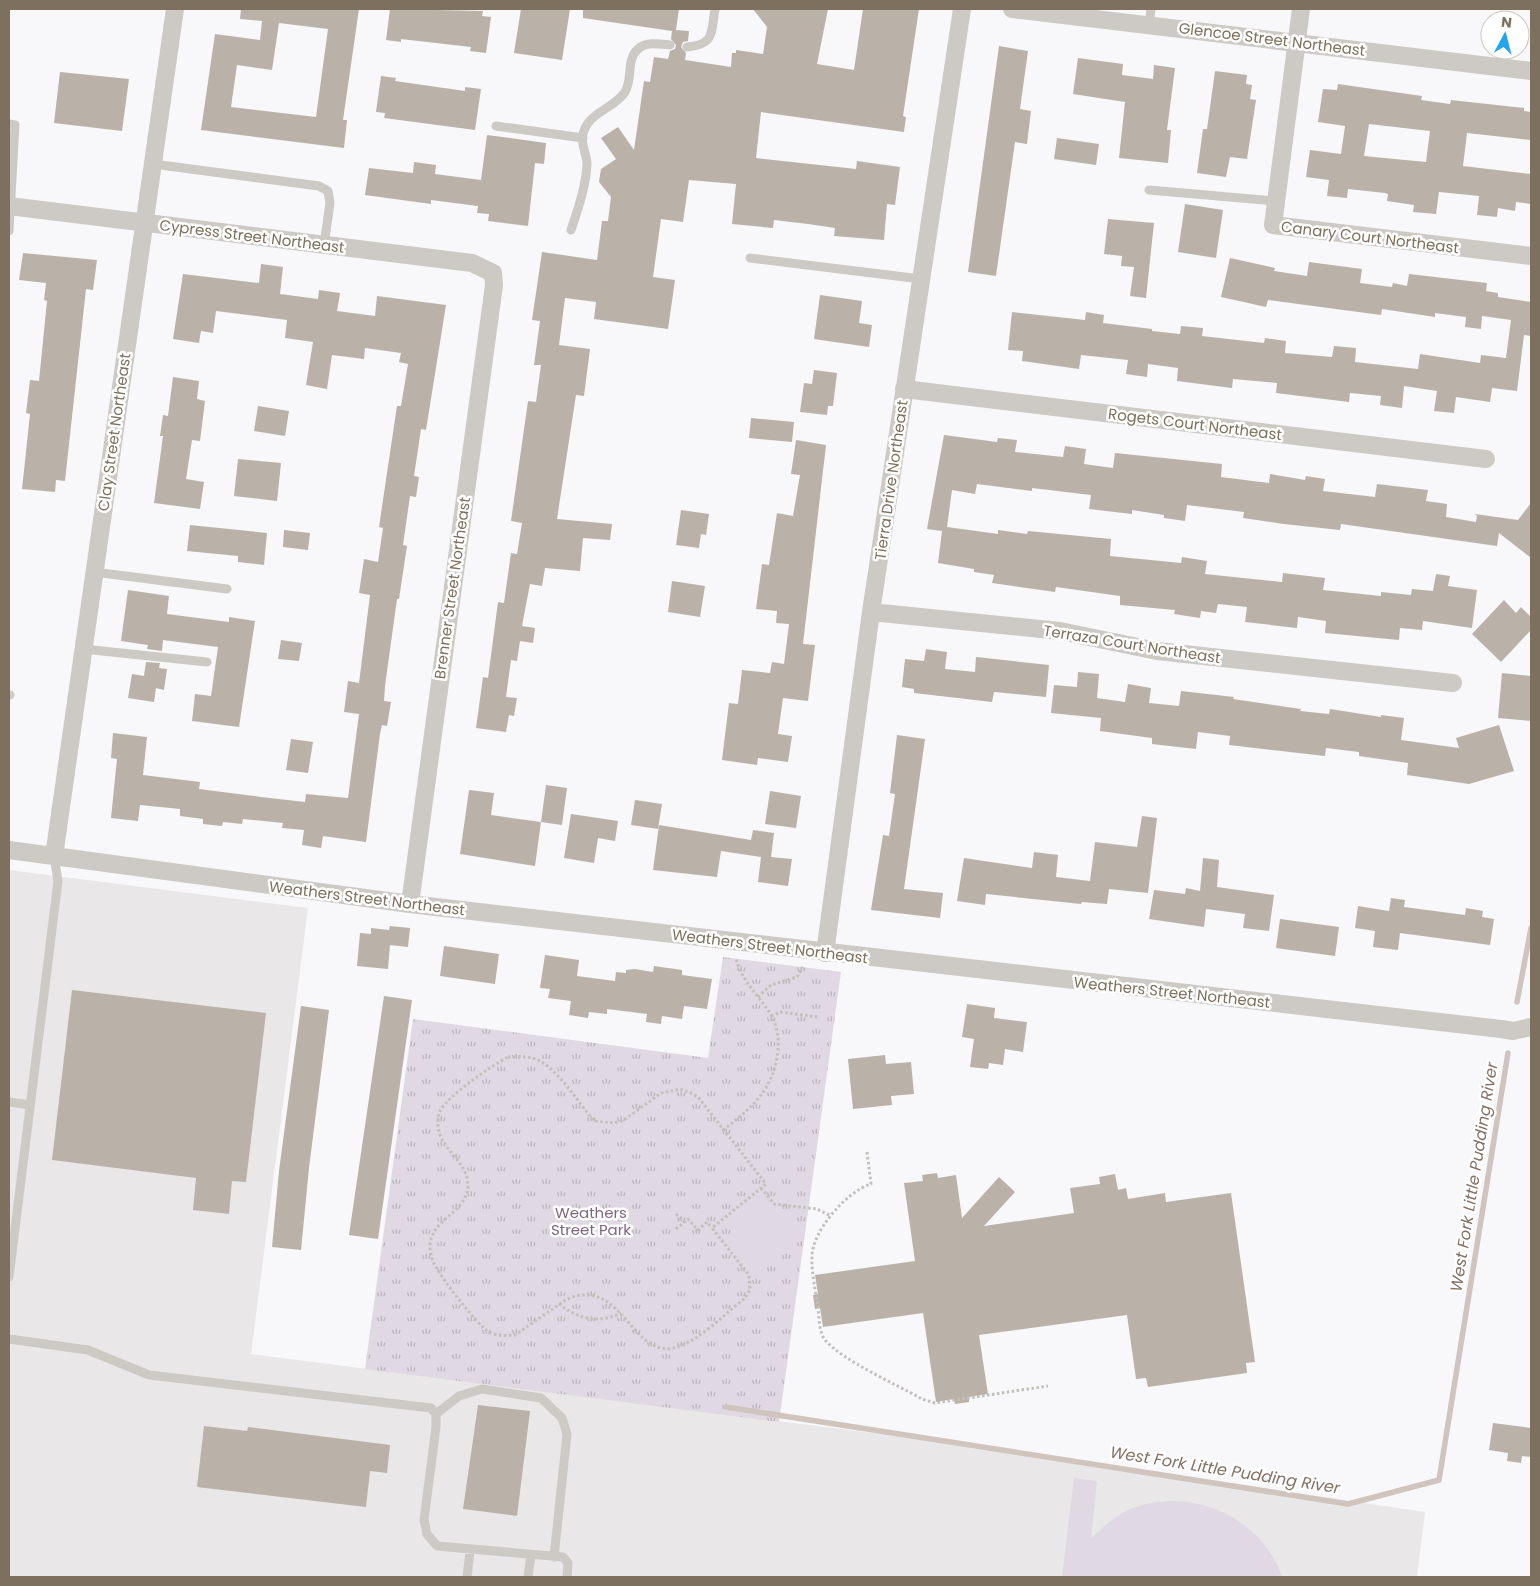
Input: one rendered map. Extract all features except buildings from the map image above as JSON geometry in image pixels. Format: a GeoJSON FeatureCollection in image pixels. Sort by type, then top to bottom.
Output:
{"type":"FeatureCollection","features":[{"type":"Feature","properties":{"kind":"street","name":"Clay Street Northeast"},"geometry":{"type":"LineString","coordinates":[[54,856],[152,164],[176,9]]}},
{"type":"Feature","properties":{"kind":"street","name":"Tierra Drive Northeast"},"geometry":{"type":"LineString","coordinates":[[825,953],[871,612],[962,9]]}},
{"type":"Feature","properties":{"kind":"street","name":"Glencoe Street Northeast"},"geometry":{"type":"LineString","coordinates":[[1012,9],[1150,17],[1296,42],[1531,71]]}},
{"type":"Feature","properties":{"kind":"street","name":"Canary Court Northeast"},"geometry":{"type":"LineString","coordinates":[[1302,9],[1296,42],[1273,225],[1531,256]]}},
{"type":"Feature","properties":{"kind":"street","name":"Cypress Street Northeast"},"geometry":{"type":"LineString","coordinates":[[10,206],[472,263],[493,272]]}},
{"type":"Feature","properties":{"kind":"street","name":"Brenner Street Northeast"},"geometry":{"type":"LineString","coordinates":[[410,904],[494,285],[493,272]]}},
{"type":"Feature","properties":{"kind":"street","name":"Rogets Court Northeast"},"geometry":{"type":"LineString","coordinates":[[904,389],[1486,459]]}},
{"type":"Feature","properties":{"kind":"street","name":"Terraza Court Northeast"},"geometry":{"type":"LineString","coordinates":[[871,612],[1070,632],[1157,650],[1453,683]]}},
{"type":"Feature","properties":{"kind":"street","name":"Weathers Street Northeast"},"geometry":{"type":"LineString","coordinates":[[9,850],[410,904],[825,953],[1501,1030],[1513,1031],[1531,1027]]}},
{"type":"Feature","properties":{"kind":"lane"},"geometry":{"type":"LineString","coordinates":[[687,47],[702,46],[707,43],[715,9]]}},
{"type":"Feature","properties":{"kind":"lane"},"geometry":{"type":"LineString","coordinates":[[571,230],[578,209],[587,162],[583,138],[587,125],[593,118],[619,100],[627,90],[632,56],[639,48],[648,44],[670,45]]}},
{"type":"Feature","properties":{"kind":"lane"},"geometry":{"type":"LineString","coordinates":[[9,124],[15,125],[9,231]]}},
{"type":"Feature","properties":{"kind":"lane"},"geometry":{"type":"LineString","coordinates":[[496,126],[583,138]]}},
{"type":"Feature","properties":{"kind":"lane"},"geometry":{"type":"LineString","coordinates":[[152,164],[319,186],[328,191],[330,203],[324,245]]}},
{"type":"Feature","properties":{"kind":"lane"},"geometry":{"type":"LineString","coordinates":[[1149,190],[1276,201]]}},
{"type":"Feature","properties":{"kind":"lane"},"geometry":{"type":"LineString","coordinates":[[750,258],[921,279]]}},
{"type":"Feature","properties":{"kind":"lane"},"geometry":{"type":"LineString","coordinates":[[94,572],[227,589]]}},
{"type":"Feature","properties":{"kind":"lane"},"geometry":{"type":"LineString","coordinates":[[83,649],[207,662]]}},
{"type":"Feature","properties":{"kind":"lane"},"geometry":{"type":"LineString","coordinates":[[9,1277],[58,881],[54,856]]}},
{"type":"Feature","properties":{"kind":"lane"},"geometry":{"type":"LineString","coordinates":[[9,1102],[30,1104]]}},
{"type":"Feature","properties":{"kind":"lane"},"geometry":{"type":"LineString","coordinates":[[9,1339],[88,1350],[149,1375],[431,1408],[436,1414],[424,1520],[427,1534],[437,1546],[470,1551],[562,1557],[568,1563],[567,1577]]}},
{"type":"Feature","properties":{"kind":"lane"},"geometry":{"type":"LineString","coordinates":[[436,1414],[460,1396],[482,1389],[541,1398],[562,1418],[567,1434],[554,1557]]}},
{"type":"Feature","properties":{"kind":"lane"},"geometry":{"type":"LineString","coordinates":[[467,1577],[470,1551]]}},
{"type":"Feature","properties":{"kind":"lane"},"geometry":{"type":"LineString","coordinates":[[528,1577],[531,1555]]}},
{"type":"Feature","properties":{"kind":"path"},"geometry":{"type":"LineString","coordinates":[[723,1130],[755,1105],[771,1082],[779,1042],[772,1016],[739,968],[735,942]]}},
{"type":"Feature","properties":{"kind":"path"},"geometry":{"type":"LineString","coordinates":[[758,997],[771,985],[797,977],[802,972],[805,950]]}},
{"type":"Feature","properties":{"kind":"path"},"geometry":{"type":"LineString","coordinates":[[772,1016],[781,1012],[818,1017]]}},
{"type":"Feature","properties":{"kind":"path"},"geometry":{"type":"LineString","coordinates":[[676,1229],[688,1219],[698,1230],[707,1222],[749,1275],[750,1290],[745,1298],[690,1341],[672,1348],[648,1343],[610,1302],[594,1295],[576,1295],[559,1304],[529,1327],[515,1335],[498,1335],[488,1332],[436,1268],[432,1257],[430,1245],[438,1224],[460,1206],[466,1197],[468,1186],[462,1166],[442,1140],[439,1130],[439,1113],[446,1104],[495,1064],[508,1057],[532,1058],[544,1064],[558,1076],[594,1120],[614,1123],[624,1120],[661,1093],[680,1089],[698,1097],[766,1184],[712,1228]]}},
{"type":"Feature","properties":{"kind":"path"},"geometry":{"type":"LineString","coordinates":[[866,1152],[871,1184],[859,1188],[831,1216],[814,1244],[812,1258],[822,1338],[835,1350],[922,1399],[935,1403],[1048,1386]]}},
{"type":"Feature","properties":{"kind":"path"},"geometry":{"type":"LineString","coordinates":[[761,1188],[774,1204],[817,1209],[831,1216]]}},
{"type":"Feature","properties":{"kind":"path"},"geometry":{"type":"LineString","coordinates":[[676,1214],[684,1222]]}},
{"type":"Feature","properties":{"kind":"path"},"geometry":{"type":"LineString","coordinates":[[559,1304],[569,1312],[582,1317],[601,1320],[621,1313]]}},
{"type":"Feature","properties":{"kind":"shaded area"},"geometry":{"type":"Polygon","coordinates":[[[9,870],[308,908],[251,1354],[999,1449],[1425,1512],[1417,1577],[9,1577],[9,870]]]}},
{"type":"Feature","properties":{"kind":"green space","name":"Weathers Street Park"},"geometry":{"type":"Polygon","coordinates":[[[723,957],[841,972],[779,1422],[365,1369],[413,1019],[708,1058],[723,957]]]}},
{"type":"Feature","properties":{"kind":"green space"},"geometry":{"type":"Polygon","coordinates":[[[761,1194],[796,1237],[752,1271],[727,1238],[739,1228],[731,1217],[761,1194]]]}},
{"type":"Feature","properties":{"kind":"green space"},"geometry":{"type":"Polygon","coordinates":[[[1074,1478],[1097,1481],[1091,1538],[1119,1515],[1147,1504],[1171,1501],[1195,1503],[1218,1510],[1239,1521],[1257,1536],[1272,1555],[1282,1577],[1062,1577],[1074,1478]]]}},
{"type":"Feature","properties":{"kind":"waterway","name":"West Fork Little Pudding River"},"geometry":{"type":"LineString","coordinates":[[1517,1002],[1531,928]]}},
{"type":"Feature","properties":{"kind":"waterway","name":"West Fork Little Pudding River"},"geometry":{"type":"LineString","coordinates":[[726,1407],[1348,1504],[1439,1480],[1508,1053]]}}]}
